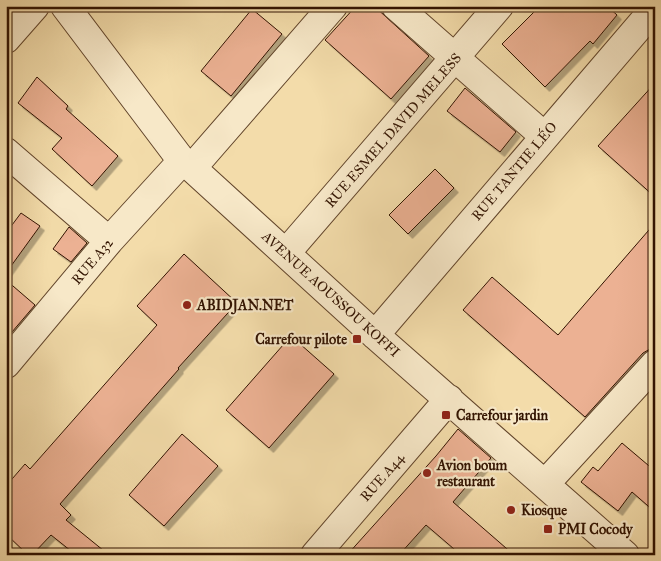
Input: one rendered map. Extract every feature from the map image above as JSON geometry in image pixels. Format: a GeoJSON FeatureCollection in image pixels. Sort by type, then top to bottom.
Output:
{"type":"FeatureCollection","features":[{"type":"Feature","properties":{"kind":"street"},"geometry":{"type":"LineString","coordinates":[[6,39],[35,6]]}},
{"type":"Feature","properties":{"kind":"street","name":"AVENUE AOUSSOU KOFFI"},"geometry":{"type":"LineString","coordinates":[[65,6],[187,164],[375,335],[624,555]]}},
{"type":"Feature","properties":{"kind":"street","name":"RUE A32"},"geometry":{"type":"LineString","coordinates":[[6,364],[109,241],[187,164],[333,6]]}},
{"type":"Feature","properties":{"kind":"street"},"geometry":{"type":"LineString","coordinates":[[396,6],[544,136]]}},
{"type":"Feature","properties":{"kind":"street","name":"RUE ESMEL DAVID MELESS"},"geometry":{"type":"LineString","coordinates":[[286,254],[499,6]]}},
{"type":"Feature","properties":{"kind":"street","name":"RUE TANTIE LÉO"},"geometry":{"type":"LineString","coordinates":[[375,335],[655,8]]}},
{"type":"Feature","properties":{"kind":"street"},"geometry":{"type":"LineString","coordinates":[[6,152],[109,241]]}},
{"type":"Feature","properties":{"kind":"street"},"geometry":{"type":"LineString","coordinates":[[545,484],[655,364]]}},
{"type":"Feature","properties":{"kind":"street","name":"RUE A44"},"geometry":{"type":"LineString","coordinates":[[315,555],[449,399]]}},
{"type":"Feature","properties":{"kind":"building"},"geometry":{"type":"Polygon","coordinates":[[[356,6],[374,6],[429,56],[391,99],[325,40],[356,6]]]}},
{"type":"Feature","properties":{"kind":"building"},"geometry":{"type":"Polygon","coordinates":[[[540,6],[607,6],[617,15],[593,44],[590,41],[545,87],[502,44],[540,6]]]}},
{"type":"Feature","properties":{"kind":"building"},"geometry":{"type":"Polygon","coordinates":[[[252,9],[282,34],[231,96],[201,71],[252,9]]]}},
{"type":"Feature","properties":{"kind":"building"},"geometry":{"type":"Polygon","coordinates":[[[37,77],[68,106],[66,109],[118,156],[92,186],[52,149],[62,138],[18,103],[37,77]]]}},
{"type":"Feature","properties":{"kind":"building"},"geometry":{"type":"Polygon","coordinates":[[[655,83],[655,197],[598,146],[655,83]]]}},
{"type":"Feature","properties":{"kind":"building"},"geometry":{"type":"Polygon","coordinates":[[[465,88],[516,132],[500,152],[447,111],[465,88]]]}},
{"type":"Feature","properties":{"kind":"building"},"geometry":{"type":"Polygon","coordinates":[[[435,169],[454,188],[408,234],[389,215],[435,169]]]}},
{"type":"Feature","properties":{"kind":"building"},"geometry":{"type":"Polygon","coordinates":[[[21,213],[40,226],[6,273],[6,233],[21,213]]]}},
{"type":"Feature","properties":{"kind":"building"},"geometry":{"type":"Polygon","coordinates":[[[655,223],[655,349],[650,349],[643,353],[585,417],[463,310],[492,277],[558,335],[655,223]]]}},
{"type":"Feature","properties":{"kind":"building"},"geometry":{"type":"Polygon","coordinates":[[[69,227],[87,243],[71,262],[53,249],[69,227]]]}},
{"type":"Feature","properties":{"kind":"building"},"geometry":{"type":"Polygon","coordinates":[[[184,254],[237,303],[60,504],[71,515],[66,520],[109,555],[76,555],[51,535],[32,555],[28,555],[6,534],[6,486],[25,464],[30,469],[157,325],[137,306],[184,254]]]}},
{"type":"Feature","properties":{"kind":"building"},"geometry":{"type":"Polygon","coordinates":[[[6,280],[35,305],[6,339],[6,280]]]}},
{"type":"Feature","properties":{"kind":"building"},"geometry":{"type":"Polygon","coordinates":[[[291,336],[334,374],[269,448],[226,410],[291,336]]]}},
{"type":"Feature","properties":{"kind":"building"},"geometry":{"type":"Polygon","coordinates":[[[458,429],[491,458],[453,502],[514,555],[461,555],[426,525],[399,555],[347,555],[436,456],[458,429]]]}},
{"type":"Feature","properties":{"kind":"building"},"geometry":{"type":"Polygon","coordinates":[[[182,434],[218,466],[164,526],[129,495],[182,434]]]}},
{"type":"Feature","properties":{"kind":"building"},"geometry":{"type":"Polygon","coordinates":[[[622,443],[655,471],[655,512],[632,492],[618,511],[581,482],[593,467],[598,471],[622,443]]]}},
{"type":"Feature","properties":{"kind":"place","name":"ABIDJAN.NET"},"geometry":{"type":"Point","coordinates":[187,305]}},
{"type":"Feature","properties":{"kind":"place","name":"Carrefour pilote"},"geometry":{"type":"Point","coordinates":[357,339]}},
{"type":"Feature","properties":{"kind":"place","name":"Carrefour jardin"},"geometry":{"type":"Point","coordinates":[446,415]}},
{"type":"Feature","properties":{"kind":"place","name":"Avion boum restaurant"},"geometry":{"type":"Point","coordinates":[427,473]}},
{"type":"Feature","properties":{"kind":"place","name":"Kiosque"},"geometry":{"type":"Point","coordinates":[511,510]}},
{"type":"Feature","properties":{"kind":"place","name":"PMI Cocody"},"geometry":{"type":"Point","coordinates":[548,529]}}]}
